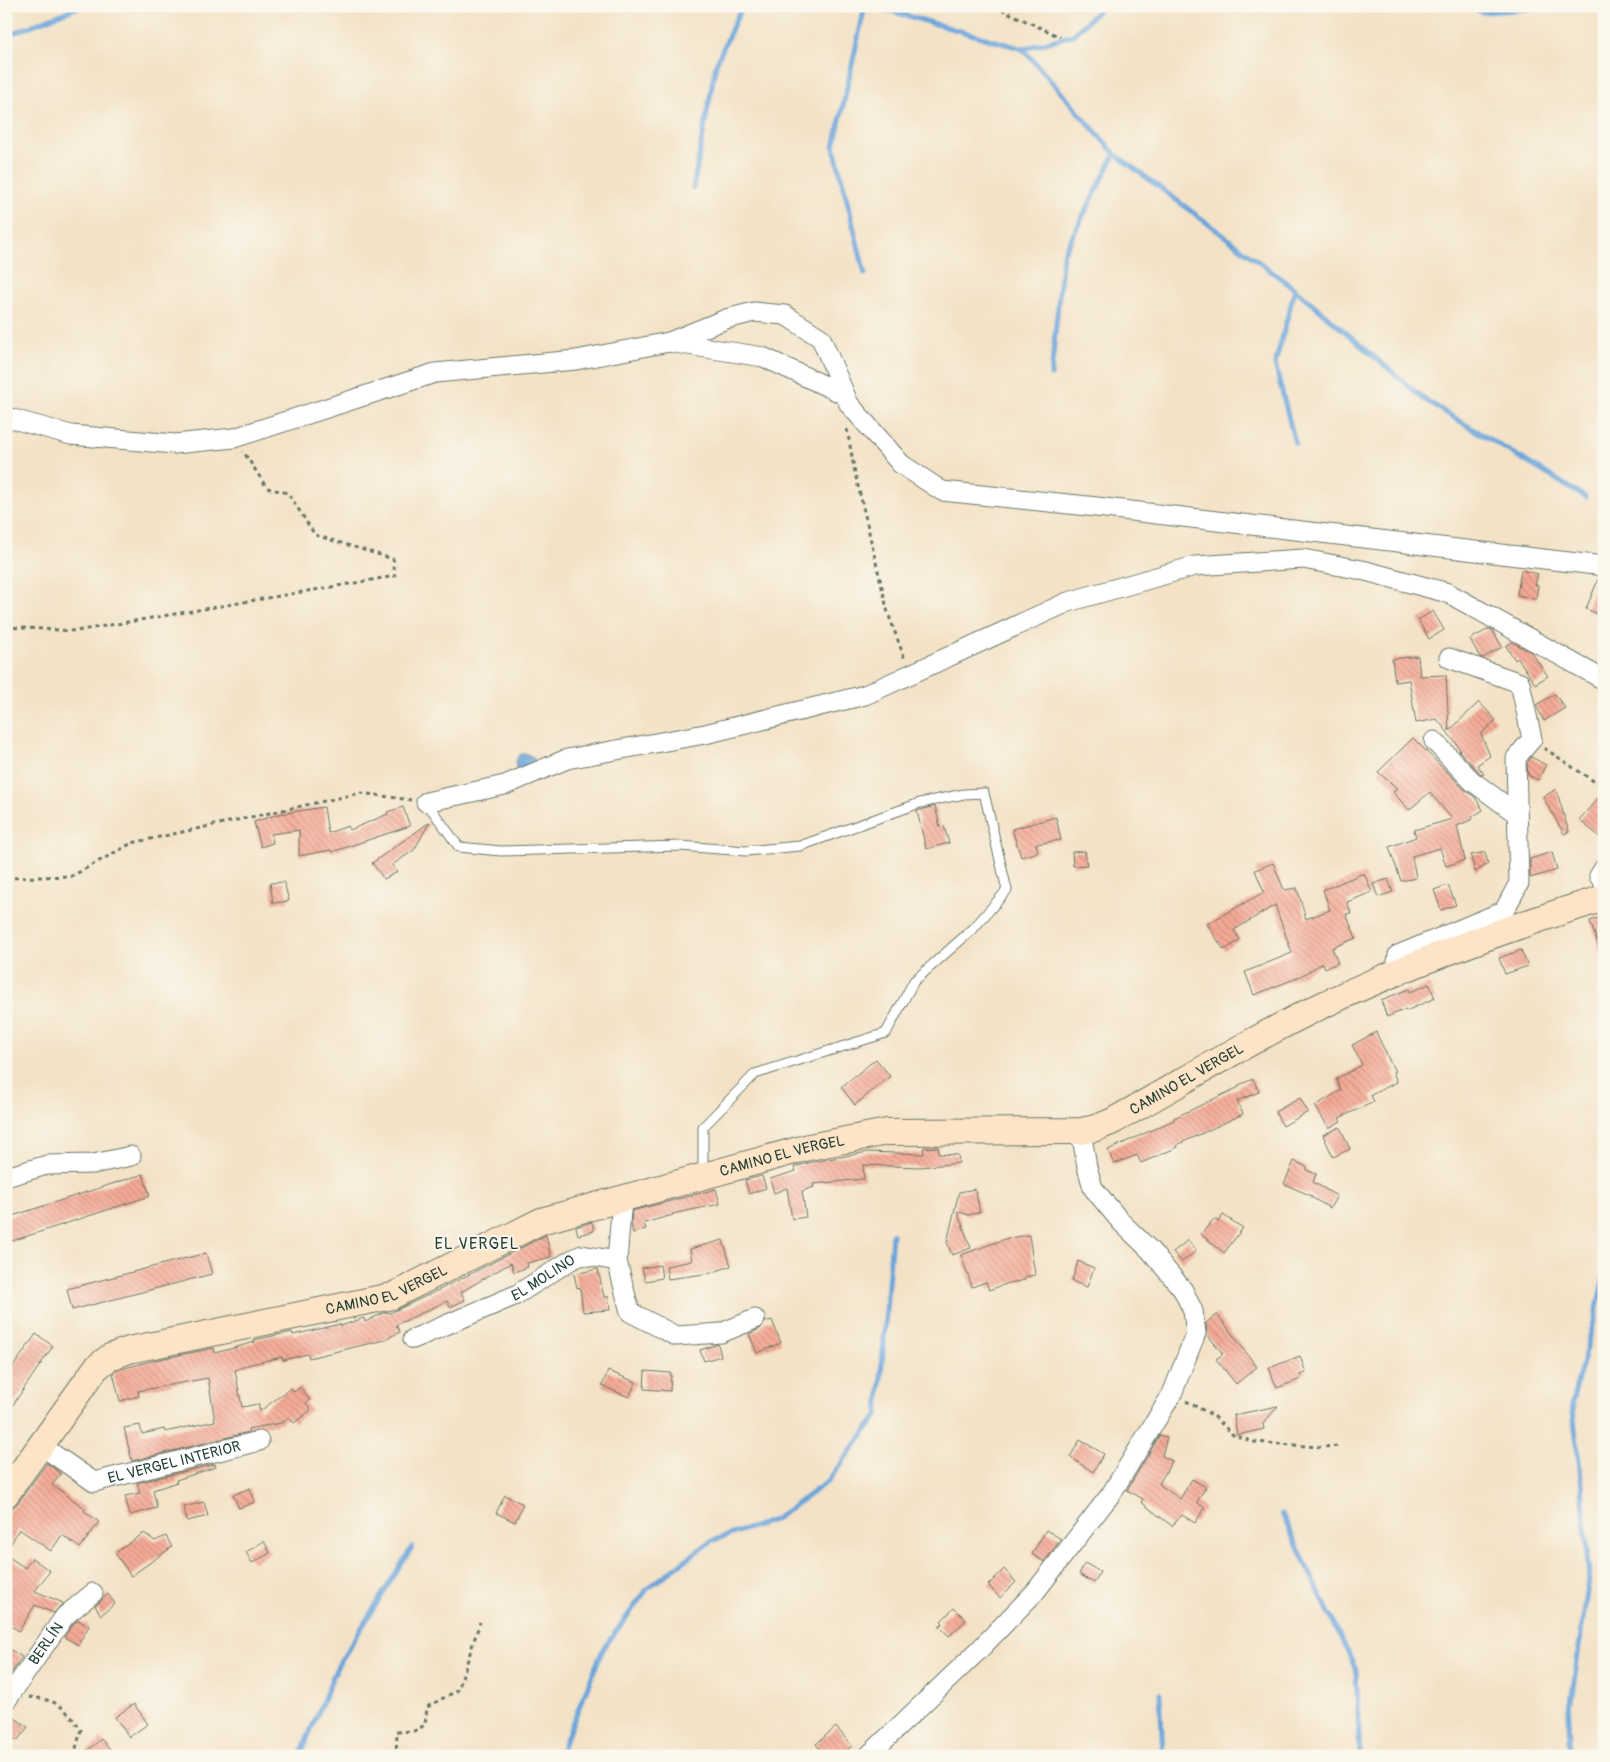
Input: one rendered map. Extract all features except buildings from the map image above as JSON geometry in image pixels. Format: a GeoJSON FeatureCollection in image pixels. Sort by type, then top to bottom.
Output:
{"type":"FeatureCollection","features":[{"type":"Feature","properties":{"kind":"street"},"geometry":{"type":"LineString","coordinates":[[6,417],[71,435],[175,444],[234,438],[435,373],[576,360],[669,342],[726,318],[754,312],[786,315],[821,338],[847,400],[902,464],[942,491],[1098,507],[1604,566]]}},
{"type":"Feature","properties":{"kind":"street"},"geometry":{"type":"LineString","coordinates":[[669,342],[763,357],[847,400]]}},
{"type":"Feature","properties":{"kind":"street"},"geometry":{"type":"LineString","coordinates":[[426,802],[505,785],[567,759],[705,734],[865,695],[1068,602],[1195,566],[1303,559],[1362,570],[1448,593],[1604,680]]}},
{"type":"Feature","properties":{"kind":"street"},"geometry":{"type":"LineString","coordinates":[[1395,974],[1398,955],[1504,911],[1519,883],[1516,758],[1532,739],[1520,683],[1449,658]]}},
{"type":"Feature","properties":{"kind":"street"},"geometry":{"type":"LineString","coordinates":[[1434,741],[1472,781],[1517,814]]}},
{"type":"Feature","properties":{"kind":"street"},"geometry":{"type":"LineString","coordinates":[[1604,868],[1599,876],[1604,883]]}},
{"type":"Feature","properties":{"kind":"street","name":"CAMINO EL VERGEL"},"geometry":{"type":"LineString","coordinates":[[6,1494],[96,1368],[110,1357],[129,1350],[392,1296],[541,1221],[809,1147],[887,1132],[1081,1131],[1096,1128],[1111,1122],[1327,1003],[1395,974],[1537,919],[1604,898]]}},
{"type":"Feature","properties":{"kind":"street"},"geometry":{"type":"LineString","coordinates":[[868,1756],[978,1651],[1035,1592],[1111,1494],[1172,1394],[1196,1334],[1193,1311],[1183,1290],[1150,1250],[1121,1222],[1093,1188],[1087,1167],[1081,1131]]}},
{"type":"Feature","properties":{"kind":"street"},"geometry":{"type":"LineString","coordinates":[[6,1178],[48,1165],[93,1164],[130,1156]]}},
{"type":"Feature","properties":{"kind":"street"},"geometry":{"type":"LineString","coordinates":[[622,1199],[618,1261],[630,1312],[676,1336],[721,1333],[755,1319]]}},
{"type":"Feature","properties":{"kind":"street","name":"EL MOLINO"},"geometry":{"type":"LineString","coordinates":[[413,1339],[516,1295],[582,1255],[618,1261]]}},
{"type":"Feature","properties":{"kind":"street","name":"EL VERGEL INTERIOR"},"geometry":{"type":"LineString","coordinates":[[40,1445],[94,1482],[259,1441]]}},
{"type":"Feature","properties":{"kind":"street","name":"BERLÍN"},"geometry":{"type":"LineString","coordinates":[[9,1697],[65,1616],[93,1593]]}},
{"type":"Feature","properties":{"kind":"lane"},"geometry":{"type":"LineString","coordinates":[[426,802],[459,847],[501,851],[680,846],[746,851],[800,846],[920,803],[964,794],[984,793],[1007,890],[973,929],[914,981],[886,1033],[755,1074],[703,1127],[703,1176]]}},
{"type":"Feature","properties":{"kind":"path"},"geometry":{"type":"LineString","coordinates":[[6,12],[19,6]]}},
{"type":"Feature","properties":{"kind":"path"},"geometry":{"type":"LineString","coordinates":[[994,6],[1060,37]]}},
{"type":"Feature","properties":{"kind":"path"},"geometry":{"type":"LineString","coordinates":[[847,400],[845,421],[855,473],[888,614],[910,674]]}},
{"type":"Feature","properties":{"kind":"path"},"geometry":{"type":"LineString","coordinates":[[6,626],[76,631],[395,576],[393,559],[315,535],[288,493],[267,488],[234,438]]}},
{"type":"Feature","properties":{"kind":"path"},"geometry":{"type":"LineString","coordinates":[[1532,739],[1604,788]]}},
{"type":"Feature","properties":{"kind":"path"},"geometry":{"type":"LineString","coordinates":[[6,878],[72,876],[132,843],[361,793],[426,802]]}},
{"type":"Feature","properties":{"kind":"path"},"geometry":{"type":"LineString","coordinates":[[1172,1394],[1214,1416],[1233,1435],[1254,1442],[1319,1447],[1341,1446]]}},
{"type":"Feature","properties":{"kind":"path"},"geometry":{"type":"LineString","coordinates":[[396,1756],[397,1732],[414,1731],[425,1725],[427,1707],[458,1690],[480,1622]]}},
{"type":"Feature","properties":{"kind":"path"},"geometry":{"type":"LineString","coordinates":[[9,1697],[52,1701],[66,1710],[81,1730],[75,1752],[78,1756]]}},
{"type":"Feature","properties":{"kind":"water"},"geometry":{"type":"Polygon","coordinates":[[[526,753],[533,757],[536,764],[517,770],[515,763],[519,755],[526,753]]]}},
{"type":"Feature","properties":{"kind":"waterway"},"geometry":{"type":"LineString","coordinates":[[6,36],[81,6]]}},
{"type":"Feature","properties":{"kind":"waterway"},"geometry":{"type":"LineString","coordinates":[[693,188],[716,64],[742,6]]}},
{"type":"Feature","properties":{"kind":"waterway"},"geometry":{"type":"LineString","coordinates":[[865,6],[834,147],[865,274]]}},
{"type":"Feature","properties":{"kind":"waterway"},"geometry":{"type":"LineString","coordinates":[[873,6],[1023,49],[1073,35],[1103,6]]}},
{"type":"Feature","properties":{"kind":"waterway"},"geometry":{"type":"LineString","coordinates":[[1465,6],[1482,12],[1579,6]]}},
{"type":"Feature","properties":{"kind":"waterway"},"geometry":{"type":"LineString","coordinates":[[1023,49],[1115,154],[1295,289],[1425,400],[1585,497]]}},
{"type":"Feature","properties":{"kind":"waterway"},"geometry":{"type":"LineString","coordinates":[[1051,375],[1063,255],[1115,154]]}},
{"type":"Feature","properties":{"kind":"waterway"},"geometry":{"type":"LineString","coordinates":[[1295,289],[1275,364],[1295,443]]}},
{"type":"Feature","properties":{"kind":"waterway"},"geometry":{"type":"LineString","coordinates":[[559,1756],[603,1649],[648,1588],[711,1541],[774,1520],[827,1482],[878,1415],[892,1234]]}},
{"type":"Feature","properties":{"kind":"waterway"},"geometry":{"type":"LineString","coordinates":[[1570,1756],[1568,1722],[1589,1579],[1582,1486],[1572,1402],[1595,1318],[1604,1276]]}},
{"type":"Feature","properties":{"kind":"waterway"},"geometry":{"type":"LineString","coordinates":[[1282,1514],[1356,1670],[1360,1756]]}},
{"type":"Feature","properties":{"kind":"waterway"},"geometry":{"type":"LineString","coordinates":[[300,1756],[337,1667],[412,1547]]}},
{"type":"Feature","properties":{"kind":"waterway"},"geometry":{"type":"LineString","coordinates":[[1160,1693],[1163,1756]]}},
{"type":"Feature","properties":{"kind":"district","name":"EL VERGEL"},"geometry":{"type":"Point","coordinates":[477,1243]}}]}
